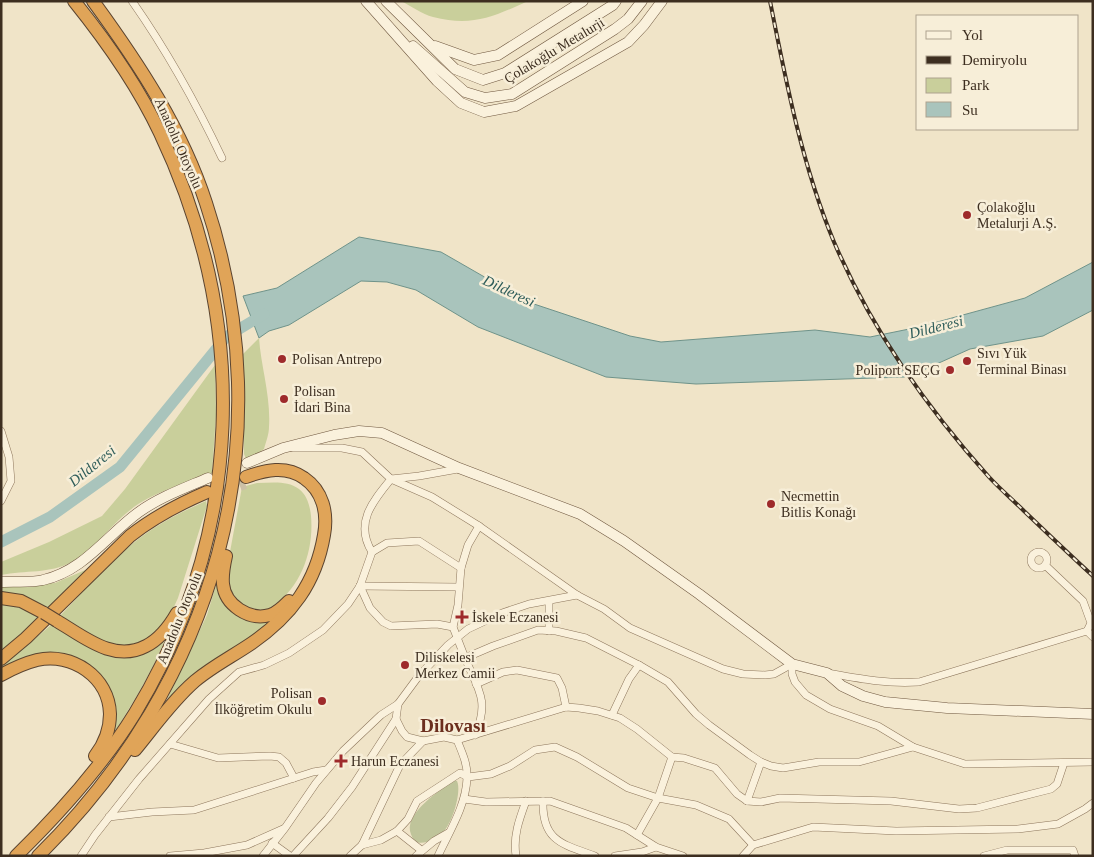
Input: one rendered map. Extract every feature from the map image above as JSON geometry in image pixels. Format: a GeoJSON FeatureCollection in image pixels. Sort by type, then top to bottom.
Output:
{"type":"FeatureCollection","features":[{"type":"Feature","properties":{"kind":"highway","name":"Anadolu Otoyolu"},"geometry":{"type":"LineString","coordinates":[[16,856],[78,790],[97,766],[134,714],[152,682],[184,615],[205,548],[209,498],[223,441],[224,392],[219,333],[212,286],[198,227],[160,131],[118,61],[74,1]]}},
{"type":"Feature","properties":{"kind":"highway","name":"Anadolu Otoyolu"},"geometry":{"type":"LineString","coordinates":[[38,856],[69,823],[130,746],[157,703],[181,658],[201,610],[217,561],[230,502],[237,446],[238,378],[234,328],[225,274],[206,203],[185,151],[163,106],[138,64],[93,1]]}},
{"type":"Feature","properties":{"kind":"highway"},"geometry":{"type":"LineString","coordinates":[[89,799],[121,769],[176,701],[195,682],[276,624],[295,605],[308,584],[321,551],[325,528],[325,511],[319,494],[311,483],[290,471],[268,470],[245,480],[268,476],[290,479],[309,494],[315,504],[318,520],[317,542],[302,582],[284,606],[270,615],[250,614],[236,608],[225,591],[223,570],[229,543],[230,502]]}},
{"type":"Feature","properties":{"kind":"highway"},"geometry":{"type":"LineString","coordinates":[[1,598],[21,601],[100,646],[115,652],[129,653],[153,643],[171,624],[179,607],[209,498]]}},
{"type":"Feature","properties":{"kind":"highway"},"geometry":{"type":"LineString","coordinates":[[1,659],[26,638],[130,536],[145,524],[166,511],[209,498]]}},
{"type":"Feature","properties":{"kind":"highway"},"geometry":{"type":"LineString","coordinates":[[1,664],[28,641],[132,540],[167,516],[209,498]]}},
{"type":"Feature","properties":{"kind":"highway"},"geometry":{"type":"LineString","coordinates":[[1,675],[24,664],[38,660],[70,662],[91,672],[99,681],[110,706],[110,725],[99,751],[49,815],[36,836]]}},
{"type":"Feature","properties":{"kind":"main road"},"geometry":{"type":"LineString","coordinates":[[366,1],[437,81],[462,103],[484,112],[516,106],[628,42],[644,26],[662,1]]}},
{"type":"Feature","properties":{"kind":"main road","name":"Çolakoğlu Metalurji"},"geometry":{"type":"LineString","coordinates":[[386,1],[455,69],[483,80],[505,73],[616,1]]}},
{"type":"Feature","properties":{"kind":"main road"},"geometry":{"type":"LineString","coordinates":[[432,45],[474,60],[498,56],[583,1]]}},
{"type":"Feature","properties":{"kind":"main road","name":"Çolakoğlu Metalurji"},"geometry":{"type":"LineString","coordinates":[[379,16],[465,92],[485,98],[512,94],[615,29],[628,19],[642,1]]}},
{"type":"Feature","properties":{"kind":"main road"},"geometry":{"type":"LineString","coordinates":[[247,463],[282,448],[359,431],[382,434],[459,468],[580,514],[624,541],[699,594],[792,664],[827,673],[842,686],[863,696],[885,702],[947,708],[1093,714]]}},
{"type":"Feature","properties":{"kind":"main road"},"geometry":{"type":"LineString","coordinates":[[1,582],[42,581],[65,573],[83,562],[140,511],[165,497],[208,478]]}},
{"type":"Feature","properties":{"kind":"street"},"geometry":{"type":"LineString","coordinates":[[132,1],[156,35],[184,82],[222,158]]}},
{"type":"Feature","properties":{"kind":"street"},"geometry":{"type":"LineString","coordinates":[[1,431],[8,457],[11,481],[1,501]]}},
{"type":"Feature","properties":{"kind":"street"},"geometry":{"type":"LineString","coordinates":[[282,448],[342,448],[362,452],[391,479],[432,497],[479,526],[577,595],[604,609],[630,628],[723,669],[743,674],[765,676],[774,674],[792,664],[792,674],[795,682],[806,695],[830,709],[878,726],[913,747],[965,764],[1093,762]]}},
{"type":"Feature","properties":{"kind":"street"},"geometry":{"type":"LineString","coordinates":[[81,856],[109,816],[139,779],[209,700],[239,672],[264,665],[289,653],[323,630],[348,604],[360,586],[370,562],[372,552],[364,533],[366,518],[371,505],[391,479],[420,476],[459,468]]}},
{"type":"Feature","properties":{"kind":"street"},"geometry":{"type":"LineString","coordinates":[[475,735],[483,710],[480,694],[453,627],[458,605],[461,568],[468,545],[479,526]]}},
{"type":"Feature","properties":{"kind":"street"},"geometry":{"type":"LineString","coordinates":[[372,552],[387,543],[419,541],[461,568]]}},
{"type":"Feature","properties":{"kind":"street"},"geometry":{"type":"LineString","coordinates":[[827,673],[874,682],[895,684],[919,682],[1087,631],[1091,623],[1083,601],[1045,566]]}},
{"type":"Feature","properties":{"kind":"street"},"geometry":{"type":"LineString","coordinates":[[360,586],[458,587]]}},
{"type":"Feature","properties":{"kind":"street"},"geometry":{"type":"LineString","coordinates":[[360,586],[370,608],[383,622],[391,626],[437,624],[453,627]]}},
{"type":"Feature","properties":{"kind":"street"},"geometry":{"type":"LineString","coordinates":[[263,856],[326,770],[381,715],[398,704],[418,678],[457,637],[468,629],[502,613],[529,604],[577,595]]}},
{"type":"Feature","properties":{"kind":"street"},"geometry":{"type":"LineString","coordinates":[[549,601],[549,630]]}},
{"type":"Feature","properties":{"kind":"street"},"geometry":{"type":"LineString","coordinates":[[465,658],[538,630],[549,630],[586,638],[639,664],[668,682],[696,714],[709,725],[761,762],[783,768],[820,762],[859,762],[913,747]]}},
{"type":"Feature","properties":{"kind":"street"},"geometry":{"type":"LineString","coordinates":[[1087,631],[1093,637]]}},
{"type":"Feature","properties":{"kind":"street"},"geometry":{"type":"LineString","coordinates":[[612,715],[629,679],[639,664]]}},
{"type":"Feature","properties":{"kind":"street"},"geometry":{"type":"LineString","coordinates":[[476,684],[503,672],[517,670],[557,678],[562,688],[566,707]]}},
{"type":"Feature","properties":{"kind":"street"},"geometry":{"type":"LineString","coordinates":[[272,843],[292,856],[328,818],[352,787],[396,719],[398,704]]}},
{"type":"Feature","properties":{"kind":"street"},"geometry":{"type":"LineString","coordinates":[[350,856],[362,845],[400,765],[423,742],[444,737],[457,740],[566,707],[598,711],[620,718],[672,757],[684,758],[716,768],[737,794],[747,801],[761,802],[780,798],[891,801],[958,809],[977,808],[1051,789],[1060,778],[1064,763]]}},
{"type":"Feature","properties":{"kind":"street"},"geometry":{"type":"LineString","coordinates":[[396,719],[407,736],[423,742]]}},
{"type":"Feature","properties":{"kind":"street"},"geometry":{"type":"LineString","coordinates":[[438,856],[464,798],[468,777],[463,754],[457,740]]}},
{"type":"Feature","properties":{"kind":"street"},"geometry":{"type":"LineString","coordinates":[[170,744],[218,758],[280,757],[286,763],[294,778]]}},
{"type":"Feature","properties":{"kind":"street"},"geometry":{"type":"LineString","coordinates":[[362,845],[381,840],[396,831],[408,819],[417,801],[460,773],[468,777],[491,774],[510,766],[535,750],[555,747],[576,756],[628,788],[658,798],[696,805],[729,819],[753,845]]}},
{"type":"Feature","properties":{"kind":"street"},"geometry":{"type":"LineString","coordinates":[[638,835],[658,798],[672,757]]}},
{"type":"Feature","properties":{"kind":"street"},"geometry":{"type":"LineString","coordinates":[[747,801],[761,762]]}},
{"type":"Feature","properties":{"kind":"street"},"geometry":{"type":"LineString","coordinates":[[109,816],[194,810],[294,778],[326,770]]}},
{"type":"Feature","properties":{"kind":"street"},"geometry":{"type":"LineString","coordinates":[[464,798],[486,802],[543,801],[568,807],[626,828],[656,847],[683,856]]}},
{"type":"Feature","properties":{"kind":"street"},"geometry":{"type":"LineString","coordinates":[[543,801],[544,820],[551,835],[566,845],[595,856]]}},
{"type":"Feature","properties":{"kind":"street"},"geometry":{"type":"LineString","coordinates":[[516,856],[514,841],[517,825],[526,802]]}},
{"type":"Feature","properties":{"kind":"street"},"geometry":{"type":"LineString","coordinates":[[743,856],[753,845],[813,827],[896,831],[1018,829],[1058,824],[1085,810],[1093,803]]}},
{"type":"Feature","properties":{"kind":"street"},"geometry":{"type":"LineString","coordinates":[[170,856],[204,853],[247,845],[285,828]]}},
{"type":"Feature","properties":{"kind":"street"},"geometry":{"type":"LineString","coordinates":[[396,831],[421,850]]}},
{"type":"Feature","properties":{"kind":"street"},"geometry":{"type":"LineString","coordinates":[[416,856],[421,850],[448,833]]}},
{"type":"Feature","properties":{"kind":"street"},"geometry":{"type":"LineString","coordinates":[[615,856],[642,852],[656,847]]}},
{"type":"Feature","properties":{"kind":"street"},"geometry":{"type":"LineString","coordinates":[[984,856],[1007,850],[1073,850],[1075,856]]}},
{"type":"Feature","properties":{"kind":"green space"},"geometry":{"type":"Polygon","coordinates":[[[401,1],[528,1],[493,16],[471,21],[459,21],[429,16],[401,1]]]}},
{"type":"Feature","properties":{"kind":"green space"},"geometry":{"type":"Polygon","coordinates":[[[259,338],[269,405],[269,430],[264,449],[247,461],[244,454],[243,354],[259,338]]]}},
{"type":"Feature","properties":{"kind":"green space"},"geometry":{"type":"Polygon","coordinates":[[[215,365],[216,415],[212,473],[147,499],[122,517],[94,545],[72,562],[46,570],[1,575],[1,562],[49,542],[102,516],[125,489],[215,365]]]}},
{"type":"Feature","properties":{"kind":"green space"},"geometry":{"type":"Polygon","coordinates":[[[257,483],[284,483],[299,489],[308,501],[311,516],[308,554],[299,577],[284,597],[274,605],[275,608],[265,612],[244,606],[232,595],[227,579],[227,568],[242,487],[257,483]]]}},
{"type":"Feature","properties":{"kind":"green space"},"geometry":{"type":"Polygon","coordinates":[[[206,501],[207,506],[178,598],[166,624],[136,647],[109,646],[58,618],[128,547],[167,520],[206,501]]]}},
{"type":"Feature","properties":{"kind":"green space"},"geometry":{"type":"Polygon","coordinates":[[[90,568],[50,610],[3,593],[2,587],[55,583],[90,568]]]}},
{"type":"Feature","properties":{"kind":"green space"},"geometry":{"type":"Polygon","coordinates":[[[217,582],[221,595],[274,620],[165,704],[207,615],[217,582]]]}},
{"type":"Feature","properties":{"kind":"green space"},"geometry":{"type":"Polygon","coordinates":[[[1,601],[17,605],[41,619],[1,654],[1,601]]]}},
{"type":"Feature","properties":{"kind":"green space"},"geometry":{"type":"Polygon","coordinates":[[[51,625],[93,649],[138,655],[149,652],[165,640],[147,677],[113,735],[115,704],[71,659],[1,671],[1,667],[51,625]]]}},
{"type":"Feature","properties":{"kind":"green space"},"geometry":{"type":"Polygon","coordinates":[[[453,780],[457,781],[458,792],[455,807],[447,827],[431,841],[415,842],[410,831],[410,824],[414,816],[426,802],[453,780]]]}},
{"type":"Feature","properties":{"kind":"water"},"geometry":{"type":"Polygon","coordinates":[[[359,237],[441,252],[528,302],[630,336],[661,342],[815,330],[870,337],[919,327],[1025,298],[1093,262],[1093,310],[1043,336],[970,349],[904,377],[696,384],[606,377],[478,327],[416,290],[387,282],[361,281],[289,325],[269,331],[259,338],[243,296],[277,288],[359,237]]]}},
{"type":"Feature","properties":{"kind":"waterway","name":"Dilderesi"},"geometry":{"type":"LineString","coordinates":[[1,542],[50,517],[120,467],[226,337],[264,314]]}},
{"type":"Feature","properties":{"kind":"tunnel"},"geometry":{"type":"LineString","coordinates":[[206,498],[245,483]]}},
{"type":"Feature","properties":{"kind":"railway"},"geometry":{"type":"LineString","coordinates":[[770,1],[796,123],[813,183],[834,242],[865,305],[902,366],[943,423],[989,477],[1093,576]]}},
{"type":"Feature","properties":{"kind":"place","name":"Çolakoğlu Metalurji A.Ş."},"geometry":{"type":"Point","coordinates":[967,215]}},
{"type":"Feature","properties":{"kind":"place","name":"Polisan Antrepo"},"geometry":{"type":"Point","coordinates":[282,359]}},
{"type":"Feature","properties":{"kind":"place","name":"Sıvı Yük Terminal Binası"},"geometry":{"type":"Point","coordinates":[967,361]}},
{"type":"Feature","properties":{"kind":"place","name":"Poliport SEÇG"},"geometry":{"type":"Point","coordinates":[950,370]}},
{"type":"Feature","properties":{"kind":"place","name":"Polisan İdari Bina"},"geometry":{"type":"Point","coordinates":[284,399]}},
{"type":"Feature","properties":{"kind":"place","name":"Necmettin Bitlis Konağı"},"geometry":{"type":"Point","coordinates":[771,504]}},
{"type":"Feature","properties":{"kind":"place","name":"İskele Eczanesi"},"geometry":{"type":"Point","coordinates":[462,617]}},
{"type":"Feature","properties":{"kind":"place","name":"Diliskelesi Merkez Camii"},"geometry":{"type":"Point","coordinates":[405,665]}},
{"type":"Feature","properties":{"kind":"place","name":"Polisan İlköğretim Okulu"},"geometry":{"type":"Point","coordinates":[322,701]}},
{"type":"Feature","properties":{"kind":"place","name":"Harun Eczanesi"},"geometry":{"type":"Point","coordinates":[341,761]}},
{"type":"Feature","properties":{"kind":"district","name":"Dilovası"},"geometry":{"type":"Point","coordinates":[453,725]}}]}
